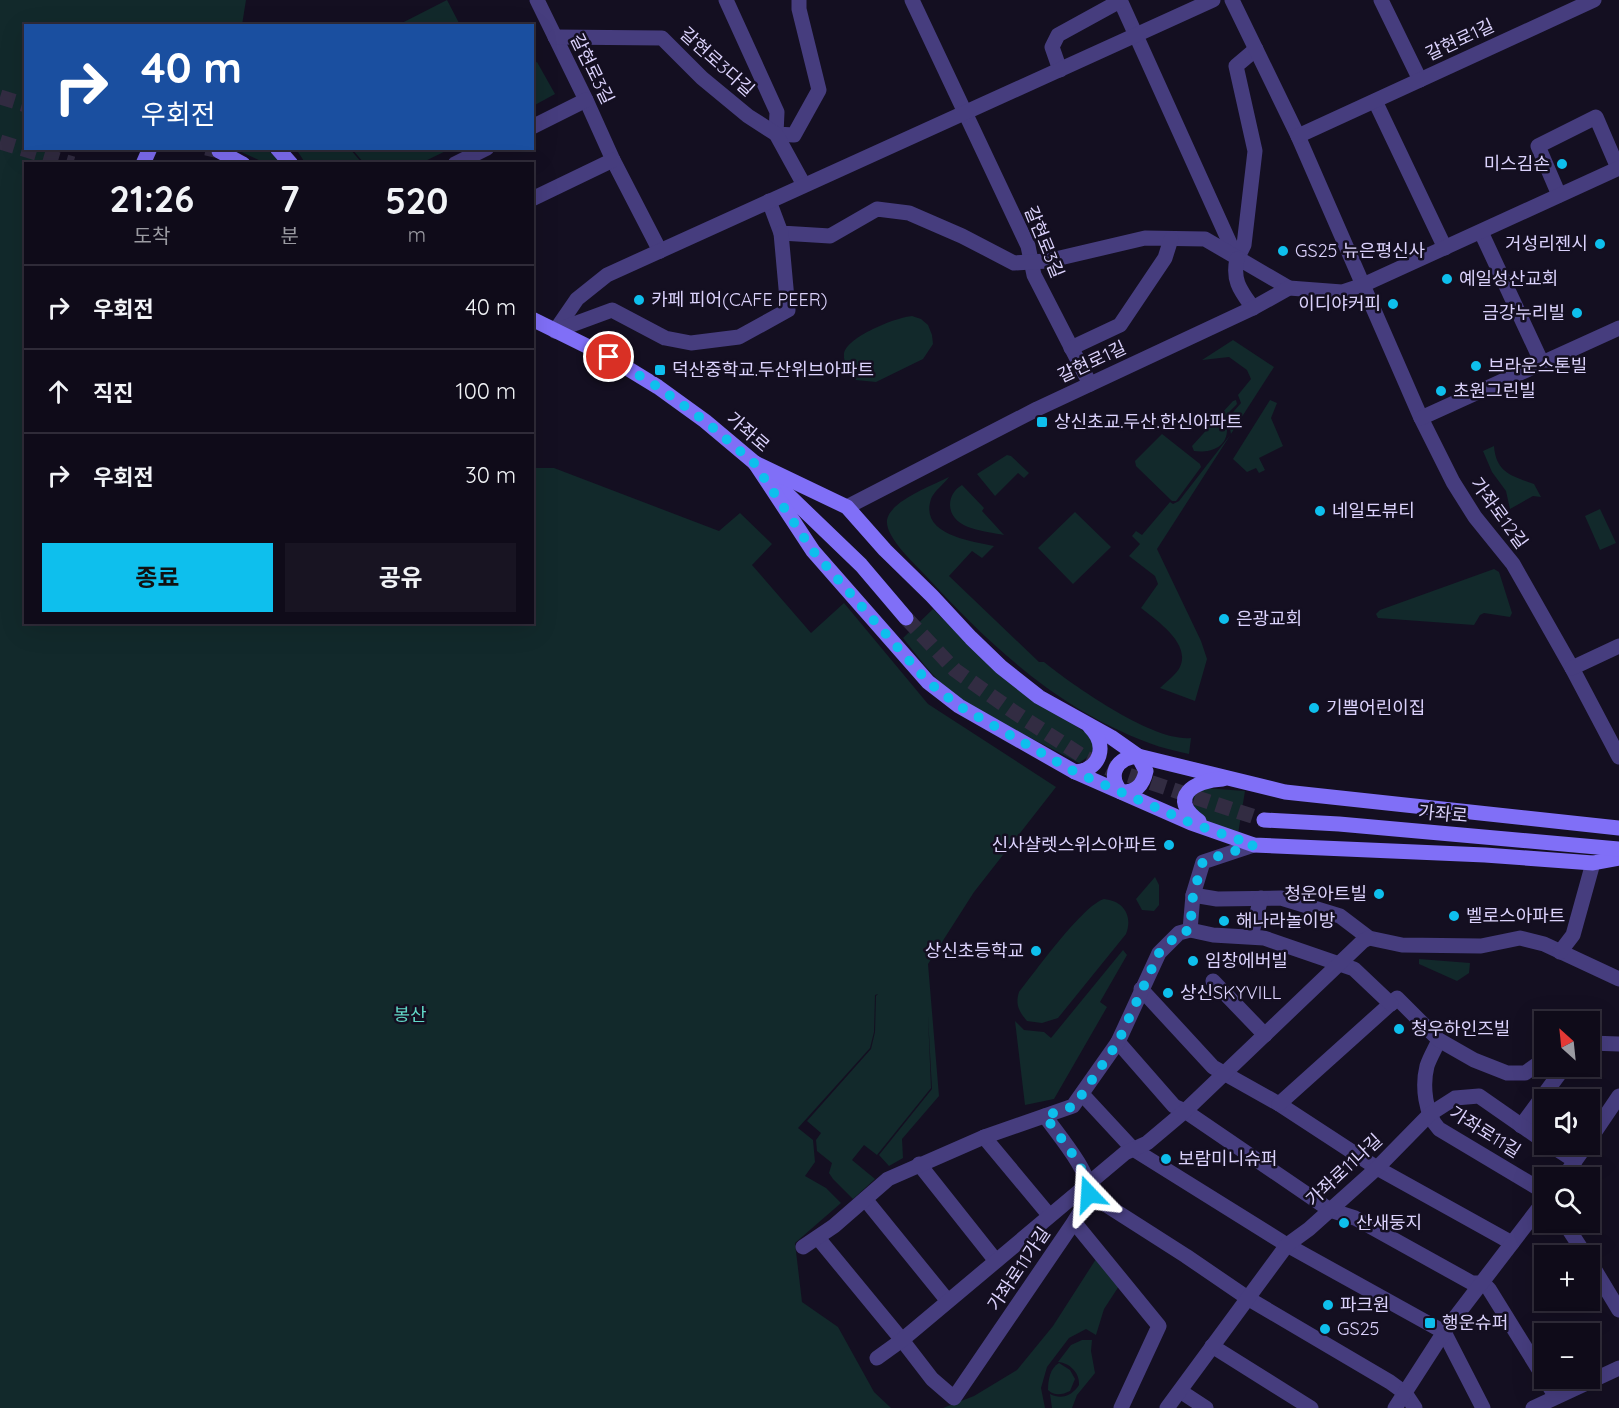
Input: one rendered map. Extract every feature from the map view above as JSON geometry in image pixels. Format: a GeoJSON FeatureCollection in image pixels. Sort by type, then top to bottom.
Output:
{"type":"FeatureCollection","features":[{"type":"Feature","properties":{"kind":"main road"},"geometry":{"type":"LineString","coordinates":[[279,150],[289,162]]}},
{"type":"Feature","properties":{"kind":"main road"},"geometry":{"type":"LineString","coordinates":[[219,151],[239,162]]}},
{"type":"Feature","properties":{"kind":"main road"},"geometry":{"type":"LineString","coordinates":[[534,315],[555,331]]}},
{"type":"Feature","properties":{"kind":"main road","name":"가좌로"},"geometry":{"type":"LineString","coordinates":[[534,322],[609,357],[658,387],[705,421],[754,463],[861,565],[906,618]]}},
{"type":"Feature","properties":{"kind":"main road"},"geometry":{"type":"LineString","coordinates":[[754,463],[847,507],[885,550],[1001,667],[1039,697],[1112,737],[1138,756],[1146,771],[1142,783],[1130,793],[1121,792],[1115,785],[1114,772],[1121,762],[1131,756],[1138,756],[1285,792],[1619,828]]}},
{"type":"Feature","properties":{"kind":"main road"},"geometry":{"type":"LineString","coordinates":[[754,463],[813,551],[928,682],[959,706],[1075,772],[1216,832],[1254,845],[1485,855],[1593,863],[1619,858]]}},
{"type":"Feature","properties":{"kind":"main road"},"geometry":{"type":"LineString","coordinates":[[1075,772],[1093,766],[1100,755],[1097,734],[1089,726]]}},
{"type":"Feature","properties":{"kind":"main road"},"geometry":{"type":"LineString","coordinates":[[1216,832],[1188,813],[1184,804],[1186,796],[1197,784],[1219,779],[1238,780]]}},
{"type":"Feature","properties":{"kind":"main road","name":"가좌로"},"geometry":{"type":"LineString","coordinates":[[1264,820],[1339,824],[1619,849]]}},
{"type":"Feature","properties":{"kind":"street","name":"갈현로3길"},"geometry":{"type":"LineString","coordinates":[[537,0],[613,160],[660,251]]}},
{"type":"Feature","properties":{"kind":"street","name":"갈현로3다길"},"geometry":{"type":"LineString","coordinates":[[726,0],[777,112],[776,134]]}},
{"type":"Feature","properties":{"kind":"street"},"geometry":{"type":"LineString","coordinates":[[776,134],[794,135],[819,90],[799,9],[799,0]]}},
{"type":"Feature","properties":{"kind":"street","name":"갈현로3길"},"geometry":{"type":"LineString","coordinates":[[912,0],[1028,246],[1034,275],[1090,384]]}},
{"type":"Feature","properties":{"kind":"street"},"geometry":{"type":"LineString","coordinates":[[555,331],[577,299],[607,275],[1213,0]]}},
{"type":"Feature","properties":{"kind":"street"},"geometry":{"type":"LineString","coordinates":[[1232,0],[1298,136],[1363,285]]}},
{"type":"Feature","properties":{"kind":"street"},"geometry":{"type":"LineString","coordinates":[[1381,0],[1420,80]]}},
{"type":"Feature","properties":{"kind":"street","name":"갈현로1길"},"geometry":{"type":"LineString","coordinates":[[1298,136],[1594,0]]}},
{"type":"Feature","properties":{"kind":"street"},"geometry":{"type":"LineString","coordinates":[[1060,70],[1052,47],[1058,35],[1120,1],[1237,259]]}},
{"type":"Feature","properties":{"kind":"street","name":"갈현로3다길"},"geometry":{"type":"LineString","coordinates":[[555,37],[662,38],[702,78],[748,116],[776,134],[804,185]]}},
{"type":"Feature","properties":{"kind":"street"},"geometry":{"type":"LineString","coordinates":[[1253,308],[1242,292],[1234,273],[1237,259],[1244,245],[1255,151],[1236,66],[1256,49]]}},
{"type":"Feature","properties":{"kind":"street"},"geometry":{"type":"LineString","coordinates":[[534,126],[586,100]]}},
{"type":"Feature","properties":{"kind":"street"},"geometry":{"type":"LineString","coordinates":[[1375,101],[1445,249]]}},
{"type":"Feature","properties":{"kind":"street"},"geometry":{"type":"LineString","coordinates":[[781,233],[830,236],[877,209],[909,213],[962,236],[1014,263],[1047,261],[1145,238],[1205,239],[1289,288],[1342,292],[1445,249],[1618,168],[1596,117],[1538,146],[1559,195]]}},
{"type":"Feature","properties":{"kind":"street"},"geometry":{"type":"LineString","coordinates":[[459,162],[484,150]]}},
{"type":"Feature","properties":{"kind":"street"},"geometry":{"type":"LineString","coordinates":[[534,198],[613,160]]}},
{"type":"Feature","properties":{"kind":"street"},"geometry":{"type":"LineString","coordinates":[[555,331],[612,310],[665,338],[691,343],[739,338],[788,310],[781,233],[769,201]]}},
{"type":"Feature","properties":{"kind":"street"},"geometry":{"type":"LineString","coordinates":[[1481,232],[1542,363]]}},
{"type":"Feature","properties":{"kind":"street"},"geometry":{"type":"LineString","coordinates":[[1071,348],[1120,325],[1165,258],[1171,239]]}},
{"type":"Feature","properties":{"kind":"street","name":"가좌로12길"},"geometry":{"type":"LineString","coordinates":[[1363,285],[1421,418],[1453,482],[1475,517],[1513,564],[1619,757]]}},
{"type":"Feature","properties":{"kind":"street","name":"갈현로1길"},"geometry":{"type":"LineString","coordinates":[[847,507],[1090,384],[1253,308],[1289,288]]}},
{"type":"Feature","properties":{"kind":"street"},"geometry":{"type":"LineString","coordinates":[[1421,418],[1619,328]]}},
{"type":"Feature","properties":{"kind":"street"},"geometry":{"type":"LineString","coordinates":[[1572,668],[1619,646]]}},
{"type":"Feature","properties":{"kind":"street"},"geometry":{"type":"LineString","coordinates":[[803,1247],[818,1238],[888,1179],[984,1137],[1074,1106],[1118,1042],[1159,953],[1185,932],[1203,861],[1254,845]]}},
{"type":"Feature","properties":{"kind":"street"},"geometry":{"type":"LineString","coordinates":[[1560,952],[1573,935],[1593,863]]}},
{"type":"Feature","properties":{"kind":"street"},"geometry":{"type":"LineString","coordinates":[[1193,895],[1217,899],[1281,898],[1340,916],[1370,938],[1402,945],[1481,946],[1520,938],[1544,944],[1619,979]]}},
{"type":"Feature","properties":{"kind":"street"},"geometry":{"type":"LineString","coordinates":[[1251,936],[1261,898]]}},
{"type":"Feature","properties":{"kind":"street"},"geometry":{"type":"LineString","coordinates":[[1185,932],[1264,938],[1354,969],[1439,1040],[1474,1060],[1506,1073],[1525,1073],[1534,1067]]}},
{"type":"Feature","properties":{"kind":"street","name":"가좌로11가길"},"geometry":{"type":"LineString","coordinates":[[877,1359],[1049,1215],[1089,1188],[1125,1153],[1148,1143],[1185,1111],[1364,940],[1370,938]]}},
{"type":"Feature","properties":{"kind":"street"},"geometry":{"type":"LineString","coordinates":[[1213,981],[1265,1035]]}},
{"type":"Feature","properties":{"kind":"street"},"geometry":{"type":"LineString","coordinates":[[1141,989],[1213,1067],[1280,1104],[1377,1168],[1512,1243]]}},
{"type":"Feature","properties":{"kind":"street"},"geometry":{"type":"LineString","coordinates":[[1280,1104],[1394,1001]]}},
{"type":"Feature","properties":{"kind":"street"},"geometry":{"type":"LineString","coordinates":[[1430,1114],[1425,1083],[1427,1066],[1439,1040]]}},
{"type":"Feature","properties":{"kind":"street"},"geometry":{"type":"LineString","coordinates":[[1118,1042],[1174,1106],[1185,1111],[1330,1209],[1355,1218],[1472,1283],[1483,1283],[1489,1289],[1556,1397]]}},
{"type":"Feature","properties":{"kind":"street"},"geometry":{"type":"LineString","coordinates":[[1600,1043],[1619,1044]]}},
{"type":"Feature","properties":{"kind":"street"},"geometry":{"type":"LineString","coordinates":[[1521,1126],[1557,1077]]}},
{"type":"Feature","properties":{"kind":"street"},"geometry":{"type":"LineString","coordinates":[[1082,1094],[1132,1149],[1287,1245],[1444,1332],[1483,1408]]}},
{"type":"Feature","properties":{"kind":"street","name":"가좌로11길"},"geometry":{"type":"LineString","coordinates":[[1534,1135],[1479,1096],[1455,1098],[1430,1114],[1439,1129],[1534,1186]]}},
{"type":"Feature","properties":{"kind":"street"},"geometry":{"type":"LineString","coordinates":[[1600,1124],[1619,1096]]}},
{"type":"Feature","properties":{"kind":"street","name":"가좌로11나길"},"geometry":{"type":"LineString","coordinates":[[1167,1408],[1287,1245],[1377,1168],[1430,1114]]}},
{"type":"Feature","properties":{"kind":"street"},"geometry":{"type":"LineString","coordinates":[[1045,1116],[1084,1173],[1089,1188],[1249,1299],[1390,1382],[1405,1394],[1415,1408]]}},
{"type":"Feature","properties":{"kind":"street"},"geometry":{"type":"LineString","coordinates":[[984,1137],[1049,1215]]}},
{"type":"Feature","properties":{"kind":"street","name":"가좌로11길"},"geometry":{"type":"LineString","coordinates":[[1566,1155],[1575,1161]]}},
{"type":"Feature","properties":{"kind":"street"},"geometry":{"type":"LineString","coordinates":[[1571,1167],[1579,1155]]}},
{"type":"Feature","properties":{"kind":"street","name":"가좌로11가길"},"geometry":{"type":"LineString","coordinates":[[919,1164],[996,1261]]}},
{"type":"Feature","properties":{"kind":"street"},"geometry":{"type":"LineString","coordinates":[[1074,1222],[1089,1188]]}},
{"type":"Feature","properties":{"kind":"street"},"geometry":{"type":"LineString","coordinates":[[864,1199],[947,1300]]}},
{"type":"Feature","properties":{"kind":"street"},"geometry":{"type":"LineString","coordinates":[[1395,1408],[1444,1332],[1534,1214]]}},
{"type":"Feature","properties":{"kind":"street","name":"가좌로11가길"},"geometry":{"type":"LineString","coordinates":[[818,1238],[932,1379],[954,1398],[1074,1222],[1159,1326],[1121,1408]]}},
{"type":"Feature","properties":{"kind":"street"},"geometry":{"type":"LineString","coordinates":[[1600,1278],[1618,1306]]}},
{"type":"Feature","properties":{"kind":"street"},"geometry":{"type":"LineString","coordinates":[[1212,1346],[1311,1408]]}},
{"type":"Feature","properties":{"kind":"street"},"geometry":{"type":"LineString","coordinates":[[1533,1408],[1619,1368]]}},
{"type":"Feature","properties":{"kind":"street"},"geometry":{"type":"LineString","coordinates":[[1180,1391],[1206,1408]]}},
{"type":"Feature","properties":{"kind":"green space","name":"봉산"},"geometry":{"type":"Polygon","coordinates":[[[0,0],[246,0],[242,24],[24,24],[24,150],[54,150],[46,162],[24,162],[24,624],[534,624],[534,468],[554,468],[719,531],[740,513],[772,544],[752,565],[811,633],[844,603],[928,704],[1056,787],[974,892],[928,964],[939,1096],[902,1139],[903,1158],[889,1166],[879,1155],[932,1089],[928,1016],[931,1088],[877,1155],[864,1145],[852,1160],[875,1179],[853,1199],[829,1173],[832,1163],[817,1151],[816,1140],[821,1133],[807,1121],[871,1049],[875,1032],[876,996],[878,994],[875,995],[874,1032],[870,1048],[798,1128],[813,1140],[815,1162],[805,1176],[826,1188],[841,1203],[795,1243],[802,1302],[838,1327],[874,1392],[891,1408],[0,1408],[0,0]]]}},
{"type":"Feature","properties":{"kind":"green space"},"geometry":{"type":"Polygon","coordinates":[[[447,0],[459,24],[400,24],[447,0]]]}},
{"type":"Feature","properties":{"kind":"green space"},"geometry":{"type":"Polygon","coordinates":[[[537,62],[555,94],[534,105],[534,64],[537,62]]]}},
{"type":"Feature","properties":{"kind":"green space"},"geometry":{"type":"Polygon","coordinates":[[[237,150],[268,150],[281,162],[263,162],[237,150]]]}},
{"type":"Feature","properties":{"kind":"green space"},"geometry":{"type":"Polygon","coordinates":[[[297,150],[351,150],[361,162],[307,162],[297,150]]]}},
{"type":"Feature","properties":{"kind":"green space"},"geometry":{"type":"Polygon","coordinates":[[[353,150],[448,150],[423,162],[363,162],[353,150]]]}},
{"type":"Feature","properties":{"kind":"green space"},"geometry":{"type":"Polygon","coordinates":[[[912,316],[928,325],[932,335],[933,344],[923,359],[876,382],[856,380],[848,368],[844,354],[853,341],[873,329],[912,316]]]}},
{"type":"Feature","properties":{"kind":"green space"},"geometry":{"type":"Polygon","coordinates":[[[1233,340],[1274,367],[1231,434],[1228,418],[1241,403],[1238,395],[1251,379],[1247,370],[1229,357],[1202,360],[1233,340]]]}},
{"type":"Feature","properties":{"kind":"green space"},"geometry":{"type":"Polygon","coordinates":[[[1236,400],[1237,404],[1225,416],[1226,437],[1220,446],[1205,451],[1194,451],[1192,446],[1236,400]]]}},
{"type":"Feature","properties":{"kind":"green space"},"geometry":{"type":"Polygon","coordinates":[[[1270,400],[1277,403],[1271,418],[1283,446],[1259,458],[1265,470],[1259,473],[1256,468],[1247,472],[1233,459],[1270,400]]]}},
{"type":"Feature","properties":{"kind":"green space"},"geometry":{"type":"Polygon","coordinates":[[[1162,434],[1201,467],[1176,501],[1172,501],[1136,466],[1135,461],[1162,434]]]}},
{"type":"Feature","properties":{"kind":"green space"},"geometry":{"type":"Polygon","coordinates":[[[1231,435],[1157,549],[1201,641],[1207,659],[1195,701],[1160,688],[1180,667],[1181,649],[1170,633],[1141,608],[1158,584],[1155,576],[1129,556],[1140,544],[1132,536],[1136,531],[1142,535],[1170,502],[1173,504],[1179,501],[1231,435]]]}},
{"type":"Feature","properties":{"kind":"green space"},"geometry":{"type":"Polygon","coordinates":[[[1494,446],[1495,455],[1502,468],[1512,476],[1534,484],[1541,497],[1533,496],[1510,509],[1506,491],[1492,472],[1483,451],[1494,446]]]}},
{"type":"Feature","properties":{"kind":"green space"},"geometry":{"type":"Polygon","coordinates":[[[1007,455],[1029,473],[1024,478],[1018,473],[995,496],[977,474],[1007,455]]]}},
{"type":"Feature","properties":{"kind":"green space"},"geometry":{"type":"Polygon","coordinates":[[[949,477],[931,499],[929,511],[933,521],[950,534],[994,546],[982,558],[972,551],[949,576],[1039,662],[1044,662],[1074,685],[1136,722],[1175,737],[1191,738],[1189,754],[1154,745],[1115,729],[1055,693],[1027,673],[975,627],[901,549],[888,527],[887,520],[890,513],[913,494],[949,477]]]}},
{"type":"Feature","properties":{"kind":"green space"},"geometry":{"type":"Polygon","coordinates":[[[962,485],[984,508],[982,511],[1004,535],[971,528],[956,520],[950,502],[953,493],[962,485]]]}},
{"type":"Feature","properties":{"kind":"green space"},"geometry":{"type":"Polygon","coordinates":[[[1600,509],[1616,543],[1600,550],[1585,516],[1600,509]]]}},
{"type":"Feature","properties":{"kind":"green space"},"geometry":{"type":"Polygon","coordinates":[[[1075,512],[1111,547],[1073,584],[1038,548],[1075,512]]]}},
{"type":"Feature","properties":{"kind":"green space"},"geometry":{"type":"Polygon","coordinates":[[[1494,569],[1499,572],[1512,613],[1510,617],[1484,613],[1474,625],[1378,618],[1376,614],[1380,610],[1494,569]]]}},
{"type":"Feature","properties":{"kind":"green space"},"geometry":{"type":"Polygon","coordinates":[[[933,609],[1002,677],[1094,738],[1092,754],[1079,763],[964,703],[947,689],[903,638],[933,609]]]}},
{"type":"Feature","properties":{"kind":"green space"},"geometry":{"type":"Polygon","coordinates":[[[1204,788],[1245,791],[1238,834],[1213,826],[1200,817],[1196,811],[1194,794],[1204,788]]]}},
{"type":"Feature","properties":{"kind":"green space"},"geometry":{"type":"Polygon","coordinates":[[[1155,877],[1159,885],[1159,905],[1154,911],[1142,910],[1136,899],[1155,877]]]}},
{"type":"Feature","properties":{"kind":"green space"},"geometry":{"type":"Polygon","coordinates":[[[1104,899],[1122,906],[1128,921],[1126,934],[1058,1018],[1042,1023],[1027,1021],[1018,1008],[1019,992],[1072,926],[1084,913],[1104,899]]]}},
{"type":"Feature","properties":{"kind":"green space"},"geometry":{"type":"Polygon","coordinates":[[[1123,950],[1127,955],[1100,1002],[1107,1007],[1054,1099],[1025,1105],[1015,1021],[1024,1030],[1044,1032],[1051,1038],[1123,950]]]}},
{"type":"Feature","properties":{"kind":"green space"},"geometry":{"type":"Polygon","coordinates":[[[1419,959],[1470,963],[1469,973],[1457,981],[1419,964],[1419,959]]]}},
{"type":"Feature","properties":{"kind":"green space"},"geometry":{"type":"Polygon","coordinates":[[[1096,1259],[1119,1286],[1104,1309],[1096,1335],[1086,1329],[1069,1338],[1047,1367],[1041,1388],[1045,1408],[943,1408],[974,1396],[1017,1370],[1053,1326],[1096,1259]]]}},
{"type":"Feature","properties":{"kind":"green space"},"geometry":{"type":"Polygon","coordinates":[[[1082,1340],[1092,1340],[1091,1351],[1095,1373],[1077,1395],[1072,1408],[1052,1408],[1050,1394],[1058,1397],[1066,1396],[1079,1385],[1078,1376],[1073,1369],[1058,1362],[1071,1345],[1082,1340]]]}},
{"type":"Feature","properties":{"kind":"green space"},"geometry":{"type":"Polygon","coordinates":[[[1059,1363],[1070,1370],[1075,1379],[1070,1391],[1058,1394],[1048,1390],[1048,1382],[1053,1368],[1059,1363]]]}},
{"type":"Feature","properties":{"kind":"tunnel"},"geometry":{"type":"LineString","coordinates":[[0,97],[24,104]]}},
{"type":"Feature","properties":{"kind":"tunnel"},"geometry":{"type":"LineString","coordinates":[[0,142],[24,149]]}},
{"type":"Feature","properties":{"kind":"tunnel"},"geometry":{"type":"LineString","coordinates":[[27,150],[66,162]]}},
{"type":"Feature","properties":{"kind":"tunnel"},"geometry":{"type":"LineString","coordinates":[[215,150],[219,151]]}},
{"type":"Feature","properties":{"kind":"tunnel"},"geometry":{"type":"LineString","coordinates":[[906,618],[955,670],[1014,712],[1084,757],[1110,769],[1264,820]]}},
{"type":"Feature","properties":{"kind":"place","name":"미스김손"},"geometry":{"type":"Point","coordinates":[1562,164]}},
{"type":"Feature","properties":{"kind":"place","name":"거성리젠시"},"geometry":{"type":"Point","coordinates":[1600,244]}},
{"type":"Feature","properties":{"kind":"place","name":"GS25 뉴은평신사"},"geometry":{"type":"Point","coordinates":[1283,251]}},
{"type":"Feature","properties":{"kind":"place","name":"예일성산교회"},"geometry":{"type":"Point","coordinates":[1447,279]}},
{"type":"Feature","properties":{"kind":"place","name":"카페 피어(CAFE PEER)"},"geometry":{"type":"Point","coordinates":[639,300]}},
{"type":"Feature","properties":{"kind":"place","name":"이디야커피"},"geometry":{"type":"Point","coordinates":[1393,304]}},
{"type":"Feature","properties":{"kind":"place","name":"금강누리빌"},"geometry":{"type":"Point","coordinates":[1577,313]}},
{"type":"Feature","properties":{"kind":"place","name":"브라운스톤빌"},"geometry":{"type":"Point","coordinates":[1476,366]}},
{"type":"Feature","properties":{"kind":"place","name":"덕산중학교.두산위브아파트"},"geometry":{"type":"Point","coordinates":[660,370]}},
{"type":"Feature","properties":{"kind":"place","name":"초원그린빌"},"geometry":{"type":"Point","coordinates":[1441,391]}},
{"type":"Feature","properties":{"kind":"place","name":"상신초교.두산.한신아파트"},"geometry":{"type":"Point","coordinates":[1042,422]}},
{"type":"Feature","properties":{"kind":"place","name":"네일도뷰티"},"geometry":{"type":"Point","coordinates":[1320,511]}},
{"type":"Feature","properties":{"kind":"place","name":"은광교회"},"geometry":{"type":"Point","coordinates":[1224,619]}},
{"type":"Feature","properties":{"kind":"place","name":"기쁨어린이집"},"geometry":{"type":"Point","coordinates":[1314,708]}},
{"type":"Feature","properties":{"kind":"place","name":"신사샬렛스위스아파트"},"geometry":{"type":"Point","coordinates":[1169,845]}},
{"type":"Feature","properties":{"kind":"place","name":"청운아트빌"},"geometry":{"type":"Point","coordinates":[1379,894]}},
{"type":"Feature","properties":{"kind":"place","name":"벨로스아파트"},"geometry":{"type":"Point","coordinates":[1454,916]}},
{"type":"Feature","properties":{"kind":"place","name":"해나라놀이방"},"geometry":{"type":"Point","coordinates":[1224,921]}},
{"type":"Feature","properties":{"kind":"place","name":"상신초등학교"},"geometry":{"type":"Point","coordinates":[1036,951]}},
{"type":"Feature","properties":{"kind":"place","name":"임창에버빌"},"geometry":{"type":"Point","coordinates":[1193,961]}},
{"type":"Feature","properties":{"kind":"place","name":"상신SKYVILL"},"geometry":{"type":"Point","coordinates":[1168,993]}},
{"type":"Feature","properties":{"kind":"place","name":"청우하인즈빌"},"geometry":{"type":"Point","coordinates":[1399,1029]}},
{"type":"Feature","properties":{"kind":"place","name":"보람미니슈퍼"},"geometry":{"type":"Point","coordinates":[1166,1159]}},
{"type":"Feature","properties":{"kind":"place","name":"산새둥지"},"geometry":{"type":"Point","coordinates":[1344,1223]}},
{"type":"Feature","properties":{"kind":"place","name":"파크원"},"geometry":{"type":"Point","coordinates":[1328,1305]}},
{"type":"Feature","properties":{"kind":"place","name":"행운슈퍼"},"geometry":{"type":"Point","coordinates":[1430,1323]}},
{"type":"Feature","properties":{"kind":"place","name":"GS25"},"geometry":{"type":"Point","coordinates":[1325,1329]}},
{"type":"Feature","properties":{"kind":"route"},"geometry":{"type":"LineString","coordinates":[[609,357],[658,387],[705,421],[754,463],[813,551],[928,682],[959,706],[1075,772],[1191,823],[1254,845],[1203,861],[1193,895],[1190,930],[1179,933],[1159,953],[1118,1042],[1074,1106],[1045,1116],[1084,1173],[1089,1183],[1089,1194]]}}]}
